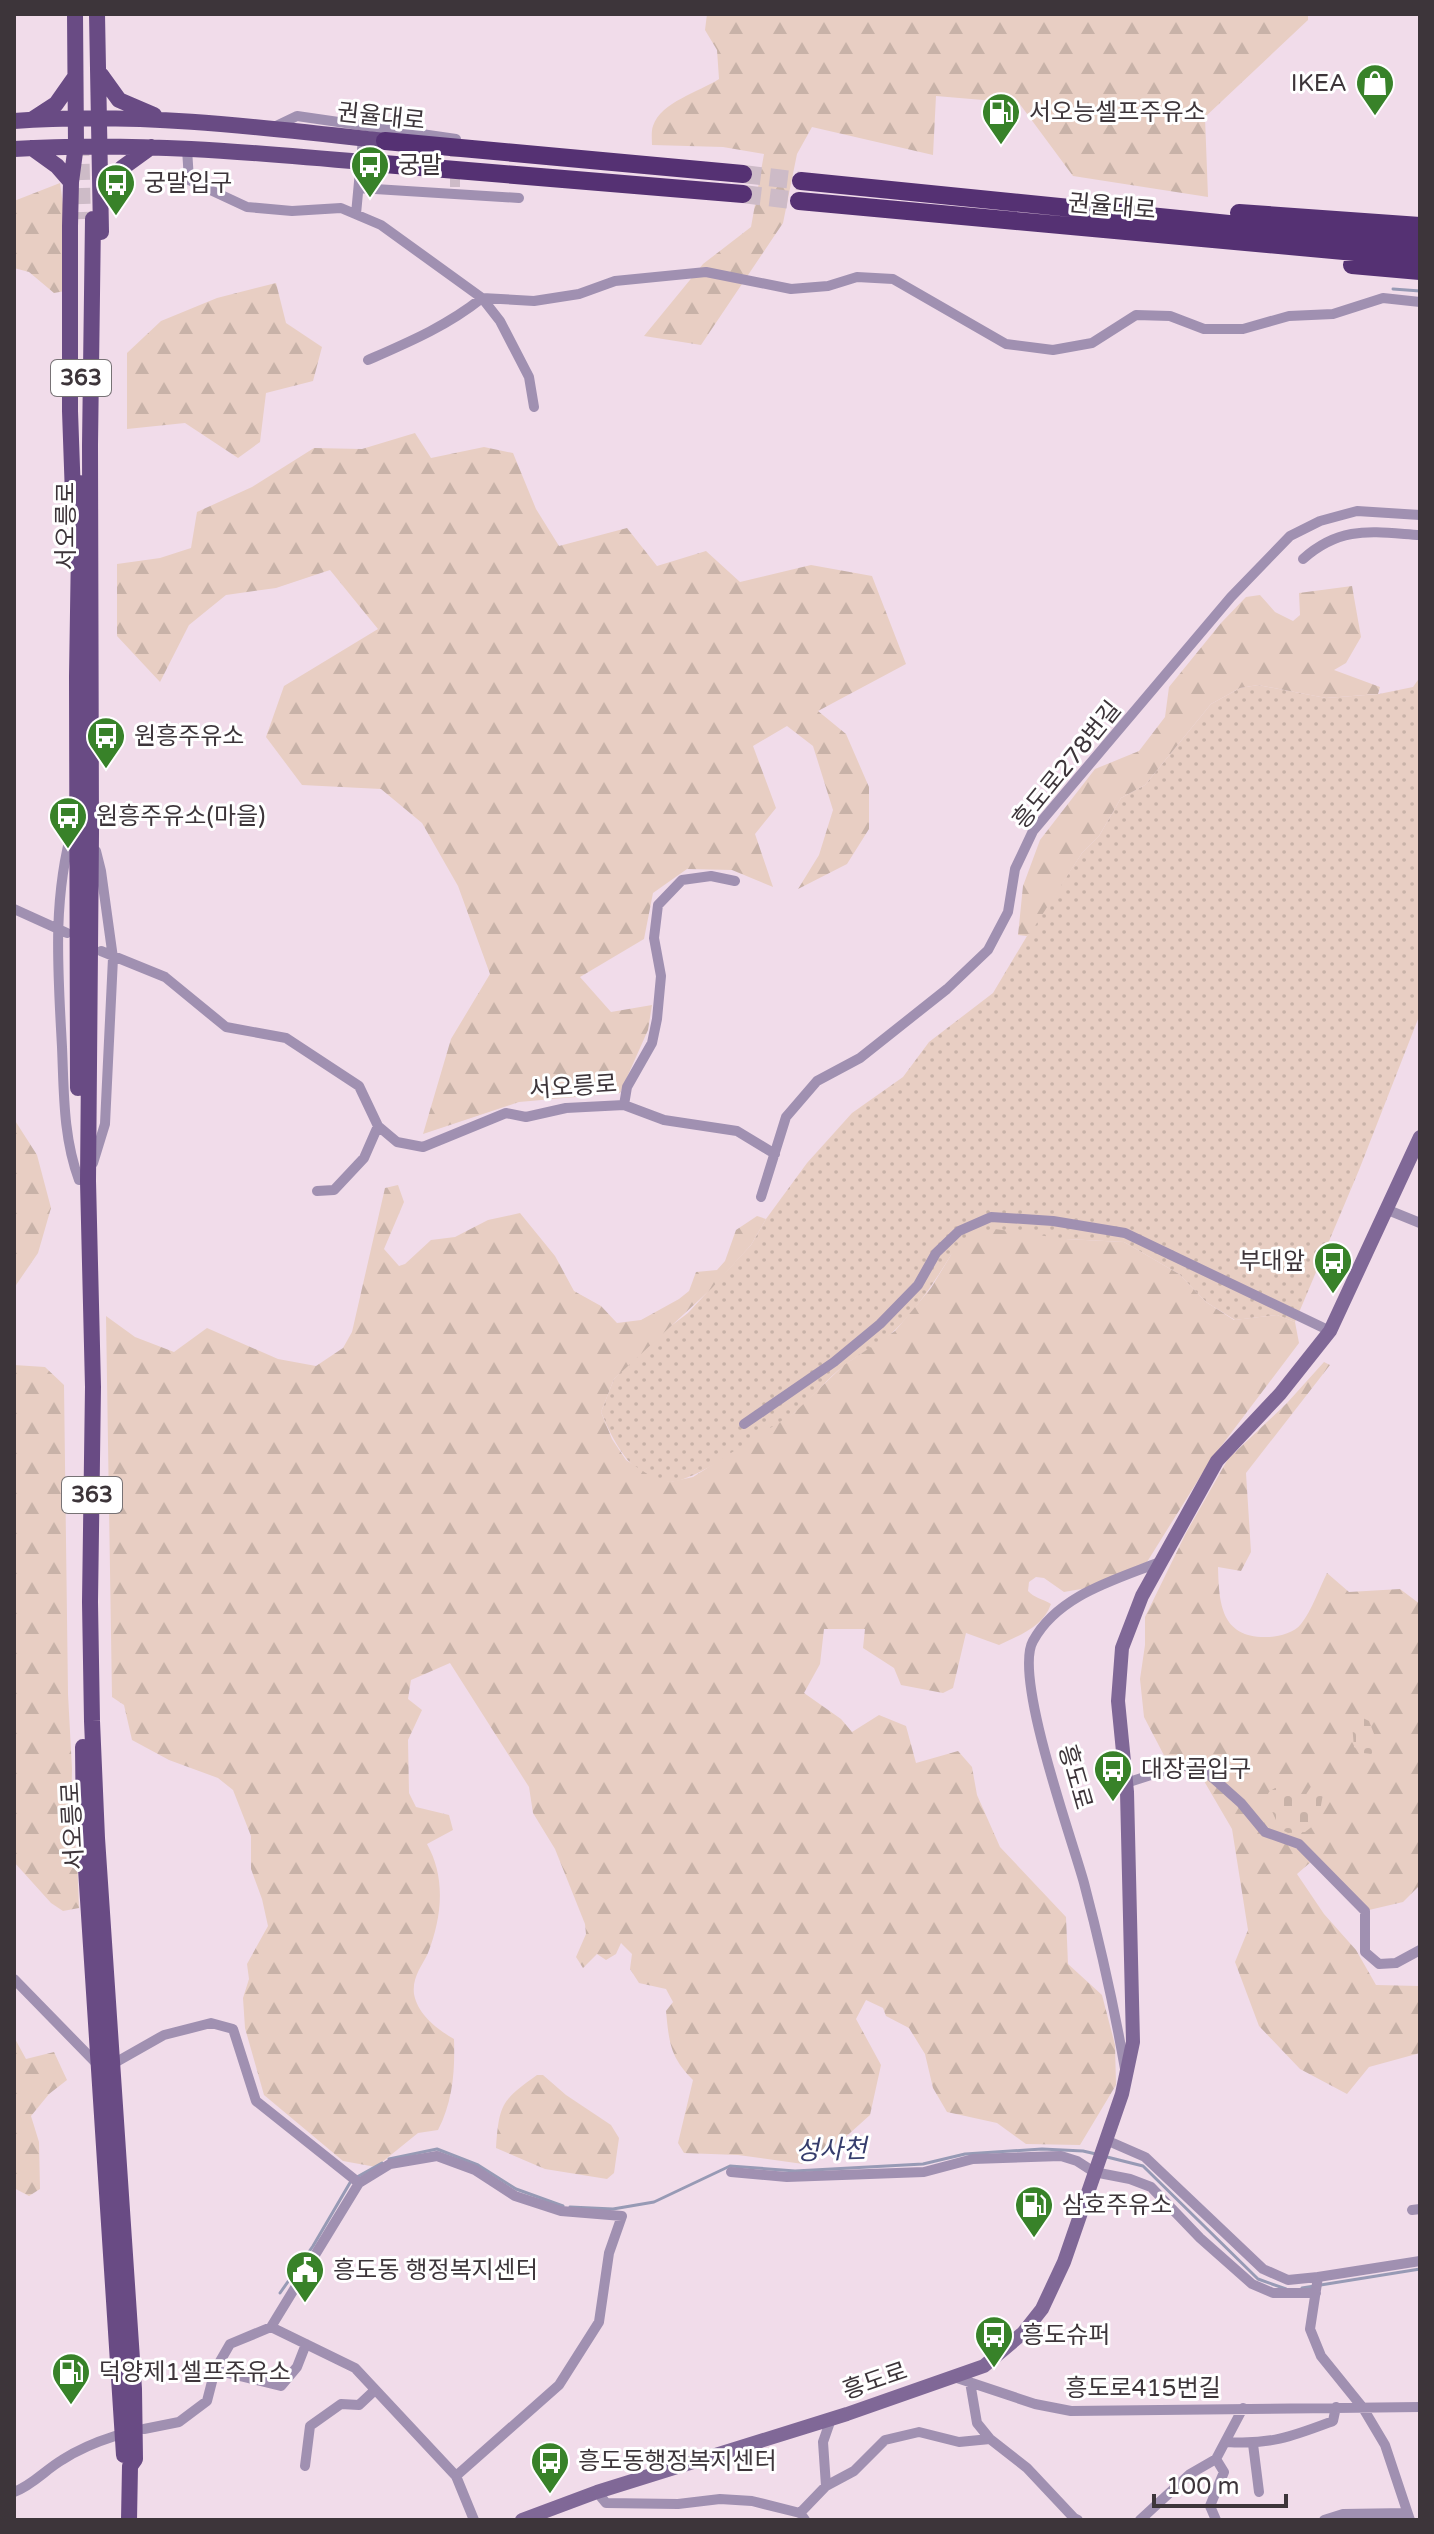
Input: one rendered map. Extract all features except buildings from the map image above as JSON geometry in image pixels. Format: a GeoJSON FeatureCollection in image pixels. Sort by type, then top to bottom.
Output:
{"type":"FeatureCollection","features":[{"type":"Feature","properties":{"kind":"highway","name":"권율대로"},"geometry":{"type":"LineString","coordinates":[[385,141],[743,174]]}},
{"type":"Feature","properties":{"kind":"highway","name":"권율대로"},"geometry":{"type":"LineString","coordinates":[[384,164],[743,194]]}},
{"type":"Feature","properties":{"kind":"highway","name":"권율대로"},"geometry":{"type":"LineString","coordinates":[[801,181],[1420,243]]}},
{"type":"Feature","properties":{"kind":"highway","name":"권율대로"},"geometry":{"type":"LineString","coordinates":[[799,201],[1420,258]]}},
{"type":"Feature","properties":{"kind":"highway"},"geometry":{"type":"LineString","coordinates":[[1151,215],[1209,212],[1420,226]]}},
{"type":"Feature","properties":{"kind":"highway"},"geometry":{"type":"LineString","coordinates":[[1219,241],[1327,263],[1420,271]]}},
{"type":"Feature","properties":{"kind":"main road"},"geometry":{"type":"LineString","coordinates":[[75,14],[76,145],[71,182],[71,472],[79,538]]}},
{"type":"Feature","properties":{"kind":"main road"},"geometry":{"type":"LineString","coordinates":[[91,521],[98,483],[102,193],[97,14]]}},
{"type":"Feature","properties":{"kind":"main road"},"geometry":{"type":"LineString","coordinates":[[99,72],[119,100],[167,120]]}},
{"type":"Feature","properties":{"kind":"main road"},"geometry":{"type":"LineString","coordinates":[[33,119],[62,98],[76,76]]}},
{"type":"Feature","properties":{"kind":"main road","name":"권율대로"},"geometry":{"type":"LineString","coordinates":[[14,121],[100,118],[167,120],[385,141]]}},
{"type":"Feature","properties":{"kind":"main road","name":"권율대로"},"geometry":{"type":"LineString","coordinates":[[14,149],[76,145],[151,147],[384,164]]}},
{"type":"Feature","properties":{"kind":"main road"},"geometry":{"type":"LineString","coordinates":[[102,193],[122,168],[151,147]]}},
{"type":"Feature","properties":{"kind":"main road"},"geometry":{"type":"LineString","coordinates":[[32,148],[57,166],[71,182]]}},
{"type":"Feature","properties":{"kind":"main road","name":"서오릉로"},"geometry":{"type":"LineString","coordinates":[[84,1180],[91,833],[88,219],[79,538],[77,813],[84,1180],[93,1387],[90,1602],[105,2065],[134,2389],[135,2459],[130,2466],[129,2520]]}},
{"type":"Feature","properties":{"kind":"street"},"geometry":{"type":"LineString","coordinates":[[271,128],[297,116],[456,139],[455,144]]}},
{"type":"Feature","properties":{"kind":"street"},"geometry":{"type":"LineString","coordinates":[[356,214],[363,139]]}},
{"type":"Feature","properties":{"kind":"street"},"geometry":{"type":"LineString","coordinates":[[187,149],[189,180],[247,207],[292,211],[341,208],[356,214],[381,225],[482,298],[500,321],[529,377],[534,407]]}},
{"type":"Feature","properties":{"kind":"street"},"geometry":{"type":"LineString","coordinates":[[359,188],[454,190],[519,198]]}},
{"type":"Feature","properties":{"kind":"street"},"geometry":{"type":"LineString","coordinates":[[368,360],[457,318],[482,298],[534,301],[579,294],[615,281],[706,272],[791,289],[828,286],[857,277],[893,279],[1006,344],[1053,350],[1092,343],[1136,315],[1170,316],[1204,329],[1243,329],[1289,316],[1333,314],[1383,298],[1420,302]]}},
{"type":"Feature","properties":{"kind":"street","name":"흥도로278번길"},"geometry":{"type":"LineString","coordinates":[[761,1197],[786,1117],[817,1081],[860,1058],[947,989],[988,950],[1008,912],[1015,869],[1033,831],[1231,597],[1290,536],[1320,521],[1357,511],[1420,515]]}},
{"type":"Feature","properties":{"kind":"street"},"geometry":{"type":"LineString","coordinates":[[1303,559],[1321,544],[1346,534],[1420,535]]}},
{"type":"Feature","properties":{"kind":"street","name":"서오릉로"},"geometry":{"type":"LineString","coordinates":[[77,813],[65,857],[56,928],[66,1137],[84,1180]]}},
{"type":"Feature","properties":{"kind":"street","name":"서오릉로"},"geometry":{"type":"LineString","coordinates":[[84,1180],[105,1124],[113,958],[101,871],[91,833]]}},
{"type":"Feature","properties":{"kind":"street"},"geometry":{"type":"LineString","coordinates":[[624,1105],[627,1087],[652,1043],[657,1019],[661,976],[654,938],[658,905],[682,880],[711,876],[735,881]]}},
{"type":"Feature","properties":{"kind":"street"},"geometry":{"type":"LineString","coordinates":[[14,909],[67,933]]}},
{"type":"Feature","properties":{"kind":"street"},"geometry":{"type":"LineString","coordinates":[[101,951],[165,977],[226,1027],[286,1038],[359,1086],[378,1126],[364,1158],[334,1190],[317,1191]]}},
{"type":"Feature","properties":{"kind":"street","name":"서오릉로"},"geometry":{"type":"LineString","coordinates":[[378,1126],[397,1142],[423,1147],[506,1113],[526,1117],[566,1108],[624,1105],[664,1120],[737,1131],[775,1154]]}},
{"type":"Feature","properties":{"kind":"street","name":"흥도로"},"geometry":{"type":"LineString","coordinates":[[522,2520],[597,2492],[831,2419],[984,2366],[1023,2333],[1042,2309],[1064,2262],[1105,2142],[1126,2074],[1133,2027],[1126,1783],[1118,1701],[1122,1648],[1142,1596],[1217,1461],[1280,1394],[1330,1331],[1420,1137]]}},
{"type":"Feature","properties":{"kind":"street"},"geometry":{"type":"LineString","coordinates":[[1388,1210],[1420,1223]]}},
{"type":"Feature","properties":{"kind":"street"},"geometry":{"type":"LineString","coordinates":[[744,1424],[834,1362],[880,1324],[918,1285],[936,1253],[959,1231],[991,1217],[1053,1221],[1125,1233],[1330,1331]]}},
{"type":"Feature","properties":{"kind":"street","name":"흥도로"},"geometry":{"type":"LineString","coordinates":[[1126,2074],[1084,1883],[1045,1756],[1028,1672],[1031,1644],[1044,1624],[1067,1603],[1160,1562]]}},
{"type":"Feature","properties":{"kind":"street"},"geometry":{"type":"LineString","coordinates":[[1126,1783],[1182,1765],[1204,1770],[1241,1803],[1265,1832],[1299,1844],[1365,1911],[1365,1952],[1379,1964],[1396,1963],[1420,1950]]}},
{"type":"Feature","properties":{"kind":"street"},"geometry":{"type":"LineString","coordinates":[[14,1979],[20,1991],[105,2065],[164,2035],[211,2023],[233,2029],[256,2101],[354,2180]]}},
{"type":"Feature","properties":{"kind":"street"},"geometry":{"type":"LineString","coordinates":[[1105,2142],[1145,2157],[1263,2269],[1288,2280],[1317,2285]]}},
{"type":"Feature","properties":{"kind":"street"},"geometry":{"type":"LineString","coordinates":[[144,2429],[179,2422],[207,2401],[215,2370],[230,2344],[271,2327],[354,2180],[390,2164],[437,2156],[475,2170],[515,2196],[561,2211],[622,2216],[609,2253],[599,2322],[559,2385],[456,2476]]}},
{"type":"Feature","properties":{"kind":"street"},"geometry":{"type":"LineString","coordinates":[[731,2172],[787,2177],[924,2172],[973,2159],[1061,2156],[1151,2187],[1200,2238],[1252,2284],[1273,2293],[1420,2261]]}},
{"type":"Feature","properties":{"kind":"street"},"geometry":{"type":"LineString","coordinates":[[1317,2285],[1310,2329],[1321,2356],[1363,2408],[1385,2445],[1408,2516],[1343,2514],[1324,2520]]}},
{"type":"Feature","properties":{"kind":"street"},"geometry":{"type":"LineString","coordinates":[[271,2327],[355,2368],[456,2476],[474,2520]]}},
{"type":"Feature","properties":{"kind":"street"},"geometry":{"type":"LineString","coordinates":[[215,2370],[281,2386],[297,2367],[306,2344]]}},
{"type":"Feature","properties":{"kind":"street","name":"흥도로415번길"},"geometry":{"type":"LineString","coordinates":[[954,2377],[1035,2404],[1071,2411],[1420,2407]]}},
{"type":"Feature","properties":{"kind":"street"},"geometry":{"type":"LineString","coordinates":[[970,2382],[977,2423],[990,2439],[1027,2468],[1074,2519]]}},
{"type":"Feature","properties":{"kind":"street"},"geometry":{"type":"LineString","coordinates":[[305,2466],[310,2426],[341,2404],[359,2405],[375,2390]]}},
{"type":"Feature","properties":{"kind":"street"},"geometry":{"type":"LineString","coordinates":[[1227,2442],[1253,2444],[1285,2439],[1333,2421],[1336,2407]]}},
{"type":"Feature","properties":{"kind":"street"},"geometry":{"type":"LineString","coordinates":[[1140,2520],[1190,2474],[1216,2459],[1243,2408]]}},
{"type":"Feature","properties":{"kind":"street","name":"흥도로"},"geometry":{"type":"LineString","coordinates":[[826,2486],[823,2442],[831,2419]]}},
{"type":"Feature","properties":{"kind":"street"},"geometry":{"type":"LineString","coordinates":[[597,2492],[606,2503],[678,2504],[720,2499],[752,2501],[803,2516],[826,2486],[854,2471],[885,2440],[919,2432],[959,2442],[990,2439]]}},
{"type":"Feature","properties":{"kind":"street"},"geometry":{"type":"LineString","coordinates":[[14,2492],[28,2486],[87,2445],[115,2436]]}},
{"type":"Feature","properties":{"kind":"street"},"geometry":{"type":"LineString","coordinates":[[1253,2444],[1259,2492]]}},
{"type":"Feature","properties":{"kind":"street"},"geometry":{"type":"LineString","coordinates":[[1216,2459],[1224,2472],[1210,2506],[1216,2520]]}},
{"type":"Feature","properties":{"kind":"green space"},"geometry":{"type":"Polygon","coordinates":[[[707,14],[1308,14],[1308,20],[1205,117],[1208,197],[1073,176],[1019,103],[936,96],[933,155],[812,127],[797,154],[783,223],[701,345],[644,336],[703,264],[751,227],[764,154],[723,147],[652,145],[653,126],[664,110],[719,79],[717,50],[705,30],[707,14]]]}},
{"type":"Feature","properties":{"kind":"green space"},"geometry":{"type":"Polygon","coordinates":[[[60,183],[74,283],[65,291],[54,293],[29,272],[14,268],[14,201],[60,183]]]}},
{"type":"Feature","properties":{"kind":"green space"},"geometry":{"type":"Polygon","coordinates":[[[276,283],[286,323],[322,347],[313,381],[266,393],[260,442],[238,458],[185,423],[127,429],[127,353],[161,321],[217,298],[276,283]]]}},
{"type":"Feature","properties":{"kind":"green space"},"geometry":{"type":"Polygon","coordinates":[[[415,433],[431,458],[484,447],[513,453],[536,509],[559,546],[627,528],[657,566],[706,551],[740,582],[811,565],[872,576],[906,664],[818,711],[846,734],[869,787],[869,829],[847,864],[798,889],[819,855],[833,810],[813,746],[787,726],[753,746],[776,808],[755,834],[773,887],[732,870],[687,869],[653,893],[644,939],[580,977],[611,1012],[652,1005],[648,1030],[620,1093],[519,1102],[423,1134],[451,1039],[490,974],[458,886],[422,823],[381,789],[302,785],[266,737],[284,686],[378,629],[330,570],[276,588],[226,595],[189,625],[160,682],[117,636],[117,564],[160,558],[191,548],[197,512],[252,487],[314,448],[362,449],[415,433]]]}},
{"type":"Feature","properties":{"kind":"green space"},"geometry":{"type":"Polygon","coordinates":[[[1352,586],[1361,637],[1346,663],[1334,670],[1380,687],[1378,694],[1326,698],[1258,685],[1240,688],[1211,704],[1145,785],[1121,798],[1099,836],[1082,853],[1033,929],[1027,936],[1018,935],[1023,886],[1040,840],[1095,769],[1139,751],[1165,717],[1169,687],[1221,623],[1246,597],[1260,595],[1275,612],[1293,621],[1300,615],[1299,593],[1352,586]]]}},
{"type":"Feature","properties":{"kind":"green space"},"geometry":{"type":"Polygon","coordinates":[[[1420,677],[1420,1014],[1295,1322],[1277,1315],[1235,1320],[1206,1302],[1179,1274],[1124,1242],[1066,1239],[951,1255],[912,1312],[885,1339],[846,1364],[793,1414],[732,1454],[696,1474],[670,1482],[645,1475],[626,1458],[601,1412],[614,1379],[655,1338],[688,1313],[751,1245],[807,1163],[852,1113],[903,1077],[929,1042],[993,993],[1027,936],[1082,853],[1099,836],[1121,798],[1145,785],[1211,704],[1240,688],[1258,685],[1326,698],[1379,694],[1413,687],[1420,677]]]}},
{"type":"Feature","properties":{"kind":"green space"},"geometry":{"type":"Polygon","coordinates":[[[14,1119],[37,1155],[51,1208],[38,1253],[14,1288],[14,1119]]]}},
{"type":"Feature","properties":{"kind":"green space"},"geometry":{"type":"Polygon","coordinates":[[[398,1185],[404,1202],[384,1249],[399,1266],[431,1240],[455,1237],[488,1220],[520,1213],[555,1256],[574,1291],[601,1306],[617,1323],[641,1320],[679,1299],[689,1291],[696,1272],[717,1270],[725,1261],[736,1230],[757,1216],[766,1219],[751,1245],[712,1288],[614,1379],[601,1412],[612,1439],[626,1460],[652,1477],[670,1482],[693,1477],[794,1413],[844,1365],[895,1331],[931,1288],[951,1255],[976,1234],[995,1229],[1066,1239],[1124,1242],[1179,1274],[1206,1302],[1234,1320],[1277,1315],[1295,1322],[1299,1343],[1210,1461],[1147,1562],[1087,1588],[1064,1592],[1044,1578],[1036,1577],[1029,1582],[1028,1591],[1051,1604],[1042,1619],[999,1645],[966,1633],[953,1688],[943,1693],[901,1685],[894,1668],[863,1648],[865,1629],[824,1629],[820,1664],[804,1693],[841,1719],[852,1732],[879,1715],[906,1726],[916,1763],[958,1751],[972,1767],[977,1795],[1000,1847],[1066,1917],[1068,1964],[1102,1995],[1115,2045],[1116,2085],[1080,2145],[1026,2144],[997,2123],[947,2112],[933,2088],[925,2054],[909,2028],[886,2016],[883,2008],[866,2000],[856,2019],[881,2065],[870,2115],[840,2142],[803,2164],[738,2155],[684,2153],[678,2143],[693,2080],[675,2056],[670,2040],[666,2011],[673,2002],[666,1989],[639,1983],[630,1969],[632,1954],[621,1943],[616,1954],[606,1960],[597,1954],[583,1968],[576,1957],[586,1934],[585,1924],[555,1849],[533,1813],[529,1787],[450,1663],[411,1680],[408,1699],[422,1710],[408,1740],[409,1793],[416,1807],[449,1815],[453,1830],[427,1844],[437,1870],[439,1912],[433,1939],[414,1988],[416,2002],[424,2015],[454,2039],[452,2086],[443,2119],[438,2130],[418,2133],[376,2167],[343,2161],[264,2095],[245,2028],[243,1998],[249,1979],[247,1964],[268,1926],[251,1869],[251,1836],[233,1790],[218,1778],[169,1760],[132,1740],[124,1705],[112,1697],[106,1316],[135,1337],[174,1352],[207,1328],[278,1359],[316,1366],[343,1348],[352,1332],[385,1188],[398,1185]]]}},
{"type":"Feature","properties":{"kind":"green space"},"geometry":{"type":"Polygon","coordinates":[[[1324,1362],[1330,1365],[1246,1473],[1251,1552],[1241,1571],[1218,1567],[1226,1616],[1240,1632],[1252,1636],[1276,1636],[1298,1627],[1309,1612],[1327,1573],[1349,1592],[1400,1589],[1420,1604],[1420,1885],[1403,1902],[1369,1910],[1312,1861],[1297,1874],[1324,1914],[1356,1950],[1376,1985],[1420,1986],[1420,2053],[1369,2067],[1347,2094],[1300,2069],[1259,2026],[1235,1962],[1248,1930],[1232,1829],[1204,1781],[1168,1763],[1144,1717],[1140,1679],[1145,1617],[1186,1533],[1228,1459],[1287,1403],[1324,1362]]]}},
{"type":"Feature","properties":{"kind":"green space"},"geometry":{"type":"Polygon","coordinates":[[[14,1365],[45,1367],[64,1385],[71,1816],[79,1908],[63,1911],[51,1903],[14,1862],[14,1365]]]}},
{"type":"Feature","properties":{"kind":"green space"},"geometry":{"type":"Polygon","coordinates":[[[1363,1718],[1369,1721],[1379,1747],[1371,1754],[1354,1747],[1352,1724],[1363,1718]]]}},
{"type":"Feature","properties":{"kind":"green space"},"geometry":{"type":"Polygon","coordinates":[[[1312,1785],[1319,1787],[1323,1794],[1318,1822],[1305,1832],[1288,1833],[1280,1829],[1266,1798],[1269,1792],[1275,1788],[1281,1789],[1300,1804],[1312,1785]]]}},
{"type":"Feature","properties":{"kind":"green space"},"geometry":{"type":"Polygon","coordinates":[[[14,2037],[26,2059],[54,2052],[67,2080],[49,2094],[31,2116],[39,2142],[40,2189],[29,2196],[14,2188],[14,2037]]]}},
{"type":"Feature","properties":{"kind":"green space"},"geometry":{"type":"Polygon","coordinates":[[[537,2075],[543,2075],[566,2095],[611,2125],[619,2138],[614,2173],[607,2179],[545,2169],[496,2148],[504,2104],[537,2075]]]}},
{"type":"Feature","properties":{"kind":"waterway"},"geometry":{"type":"LineString","coordinates":[[1393,289],[1420,291]]}},
{"type":"Feature","properties":{"kind":"waterway","name":"성사천"},"geometry":{"type":"LineString","coordinates":[[389,2159],[437,2149],[478,2165],[516,2189],[563,2206]]}},
{"type":"Feature","properties":{"kind":"waterway","name":"성사천"},"geometry":{"type":"LineString","coordinates":[[570,2207],[613,2209],[654,2202],[730,2166],[795,2171],[923,2164],[965,2154],[1042,2149],[1096,2154]]}},
{"type":"Feature","properties":{"kind":"waterway","name":"성사천"},"geometry":{"type":"LineString","coordinates":[[1107,2157],[1143,2166],[1258,2279],[1286,2289]]}},
{"type":"Feature","properties":{"kind":"waterway","name":"성사천"},"geometry":{"type":"LineString","coordinates":[[357,2177],[382,2163]]}},
{"type":"Feature","properties":{"kind":"waterway","name":"성사천"},"geometry":{"type":"LineString","coordinates":[[280,2293],[313,2246],[351,2181]]}},
{"type":"Feature","properties":{"kind":"waterway","name":"성사천"},"geometry":{"type":"LineString","coordinates":[[1302,2288],[1420,2269]]}},
{"type":"Feature","properties":{"kind":"tunnel"},"geometry":{"type":"LineString","coordinates":[[81,140],[83,219]]}},
{"type":"Feature","properties":{"kind":"tunnel"},"geometry":{"type":"LineString","coordinates":[[455,145],[455,187]]}},
{"type":"Feature","properties":{"kind":"tunnel"},"geometry":{"type":"LineString","coordinates":[[743,174],[801,181]]}},
{"type":"Feature","properties":{"kind":"tunnel"},"geometry":{"type":"LineString","coordinates":[[743,194],[799,201]]}},
{"type":"Feature","properties":{"kind":"place","name":"IKEA"},"geometry":{"type":"Point","coordinates":[1375,117]}},
{"type":"Feature","properties":{"kind":"place","name":"서오능셀프주유소"},"geometry":{"type":"Point","coordinates":[1001,146]}},
{"type":"Feature","properties":{"kind":"place","name":"궁말"},"geometry":{"type":"Point","coordinates":[370,199]}},
{"type":"Feature","properties":{"kind":"place","name":"궁말입구"},"geometry":{"type":"Point","coordinates":[116,217]}},
{"type":"Feature","properties":{"kind":"place","name":"원흥주유소"},"geometry":{"type":"Point","coordinates":[106,770]}},
{"type":"Feature","properties":{"kind":"place","name":"원흥주유소(마을)"},"geometry":{"type":"Point","coordinates":[68,850]}},
{"type":"Feature","properties":{"kind":"place","name":"부대앞"},"geometry":{"type":"Point","coordinates":[1333,1295]}},
{"type":"Feature","properties":{"kind":"place","name":"대장골입구"},"geometry":{"type":"Point","coordinates":[1113,1803]}},
{"type":"Feature","properties":{"kind":"place","name":"삼호주유소"},"geometry":{"type":"Point","coordinates":[1034,2239]}},
{"type":"Feature","properties":{"kind":"place","name":"흥도동 행정복지센터"},"geometry":{"type":"Point","coordinates":[305,2304]}},
{"type":"Feature","properties":{"kind":"place","name":"흥도슈퍼"},"geometry":{"type":"Point","coordinates":[994,2369]}},
{"type":"Feature","properties":{"kind":"place","name":"덕양제1셀프주유소"},"geometry":{"type":"Point","coordinates":[71,2406]}},
{"type":"Feature","properties":{"kind":"place","name":"흥도동행정복지센터"},"geometry":{"type":"Point","coordinates":[550,2495]}}]}
